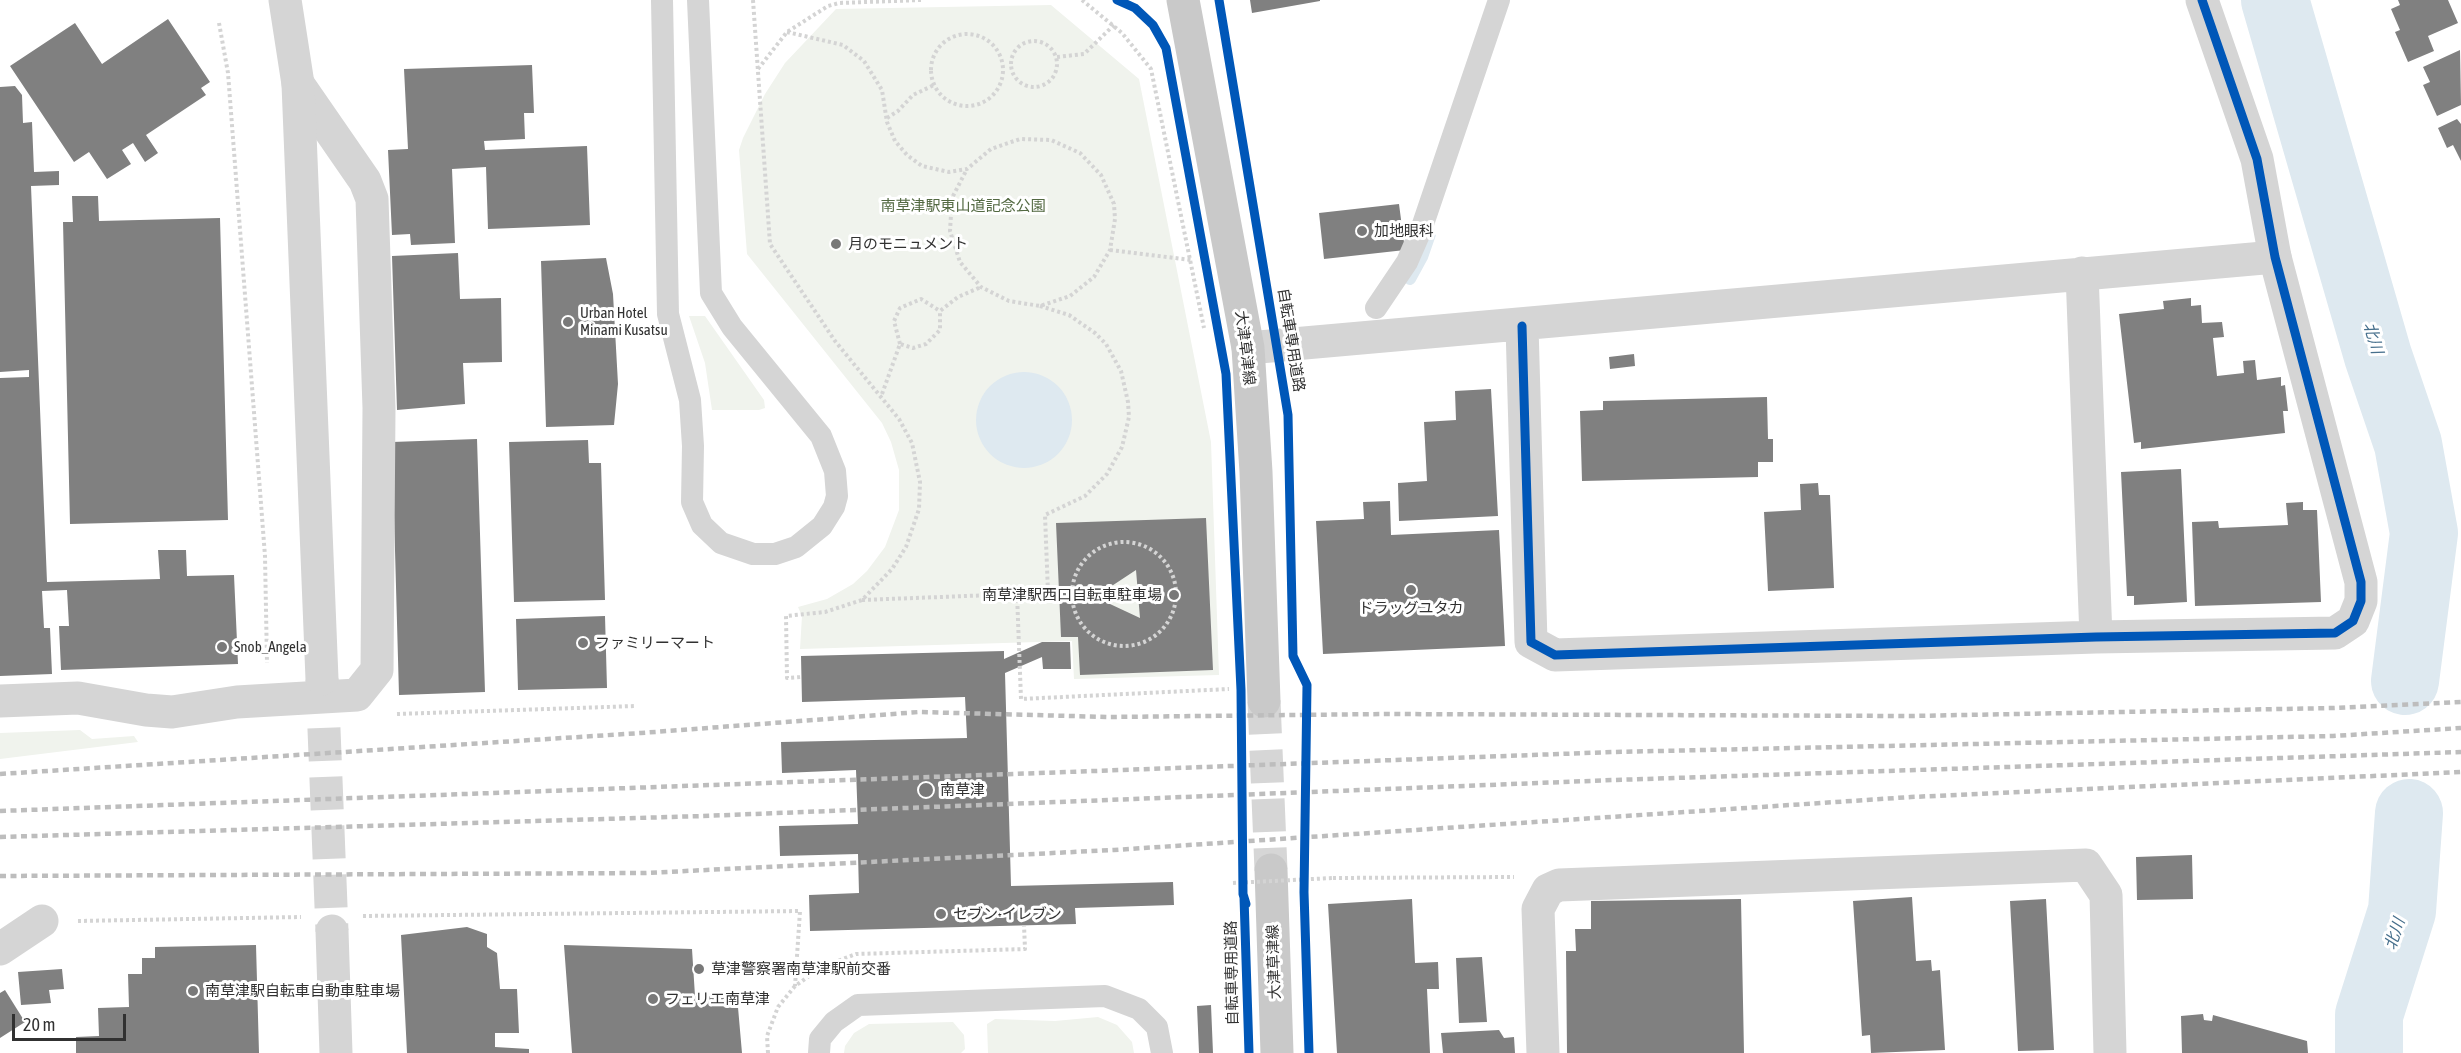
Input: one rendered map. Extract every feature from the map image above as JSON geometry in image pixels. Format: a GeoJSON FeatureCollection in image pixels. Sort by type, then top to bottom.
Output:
{"type":"FeatureCollection","features":[{"type":"Feature","properties":{"kind":"main road","name":"大津草津線"},"geometry":{"type":"LineString","coordinates":[[1183,0],[1248,348],[1256,472],[1264,701]]}},
{"type":"Feature","properties":{"kind":"main road","name":"大津草津線"},"geometry":{"type":"LineString","coordinates":[[1257,870],[1277,1053]]}},
{"type":"Feature","properties":{"kind":"street"},"geometry":{"type":"LineString","coordinates":[[285,0],[298,84],[322,679]]}},
{"type":"Feature","properties":{"kind":"street"},"geometry":{"type":"LineString","coordinates":[[1522,326],[1531,642],[1555,655],[2335,633],[2353,621],[2361,601],[2361,582],[2276,257],[2257,159],[2202,0]]}},
{"type":"Feature","properties":{"kind":"street"},"geometry":{"type":"LineString","coordinates":[[0,701],[78,698],[146,710],[172,712],[237,702],[357,696],[377,670],[379,648],[379,408],[372,199],[365,181],[298,84]]}},
{"type":"Feature","properties":{"kind":"street"},"geometry":{"type":"LineString","coordinates":[[1248,348],[1522,326],[2276,257]]}},
{"type":"Feature","properties":{"kind":"street"},"geometry":{"type":"LineString","coordinates":[[2082,273],[2096,638]]}},
{"type":"Feature","properties":{"kind":"street"},"geometry":{"type":"LineString","coordinates":[[1543,1053],[1538,909],[1548,890],[1559,885],[2086,865],[2106,895],[2110,1053]]}},
{"type":"Feature","properties":{"kind":"street"},"geometry":{"type":"LineString","coordinates":[[0,949],[42,921]]}},
{"type":"Feature","properties":{"kind":"street"},"geometry":{"type":"LineString","coordinates":[[319,924],[336,1053]]}},
{"type":"Feature","properties":{"kind":"lane"},"geometry":{"type":"LineString","coordinates":[[662,0],[668,314],[690,400],[693,446],[692,502],[702,525],[721,543],[741,552],[775,554],[796,547],[822,526],[834,507],[837,496],[836,471],[821,436],[732,327],[711,293],[698,0]]}},
{"type":"Feature","properties":{"kind":"lane"},"geometry":{"type":"LineString","coordinates":[[1376,308],[1407,262],[1421,230],[1499,0]]}},
{"type":"Feature","properties":{"kind":"lane"},"geometry":{"type":"LineString","coordinates":[[819,1053],[820,1039],[834,1022],[858,1005],[1105,996],[1139,1009],[1157,1027],[1161,1053]]}},
{"type":"Feature","properties":{"kind":"path"},"geometry":{"type":"LineString","coordinates":[[753,0],[770,244],[836,341],[882,395],[899,419],[912,443],[919,469],[921,495],[916,522],[906,547],[892,569],[862,600]]}},
{"type":"Feature","properties":{"kind":"path"},"geometry":{"type":"LineString","coordinates":[[758,69],[771,50],[788,32],[806,18],[839,3],[921,0]]}},
{"type":"Feature","properties":{"kind":"path"},"geometry":{"type":"LineString","coordinates":[[1082,0],[1114,24],[1133,44],[1151,69],[1205,329]]}},
{"type":"Feature","properties":{"kind":"path"},"geometry":{"type":"LineString","coordinates":[[219,23],[228,73],[265,556],[267,700]]}},
{"type":"Feature","properties":{"kind":"path"},"geometry":{"type":"LineString","coordinates":[[1056,57],[1084,54],[1114,24]]}},
{"type":"Feature","properties":{"kind":"path"},"geometry":{"type":"LineString","coordinates":[[788,32],[835,42],[858,55],[879,82],[885,98],[886,118],[895,141],[915,161],[940,171],[967,170]]}},
{"type":"Feature","properties":{"kind":"path"},"geometry":{"type":"LineString","coordinates":[[978,35],[989,41],[997,50],[1002,67],[1000,84],[994,94],[985,102],[974,106],[962,106],[950,102],[934,85],[931,62],[936,51],[954,36],[978,35]]}},
{"type":"Feature","properties":{"kind":"path"},"geometry":{"type":"LineString","coordinates":[[1033,40],[1048,45],[1056,57],[1056,72],[1052,80],[1039,88],[1016,80],[1011,67],[1012,58],[1019,46],[1033,40]]}},
{"type":"Feature","properties":{"kind":"path"},"geometry":{"type":"LineString","coordinates":[[1002,67],[1011,67]]}},
{"type":"Feature","properties":{"kind":"path"},"geometry":{"type":"LineString","coordinates":[[886,118],[898,111],[913,95],[934,85]]}},
{"type":"Feature","properties":{"kind":"path"},"geometry":{"type":"LineString","coordinates":[[1040,306],[1070,296],[1083,287],[1104,265],[1114,235],[1114,204],[1101,175],[1080,153],[1051,140],[1020,139],[991,149],[967,170],[952,198],[950,231],[960,262],[981,287],[1009,301],[1040,306],[1069,315],[1095,333],[1106,344],[1121,371],[1128,402],[1126,432],[1119,454],[1107,474],[1085,496],[1045,515],[1048,593]]}},
{"type":"Feature","properties":{"kind":"path"},"geometry":{"type":"LineString","coordinates":[[1110,250],[1191,260]]}},
{"type":"Feature","properties":{"kind":"path"},"geometry":{"type":"LineString","coordinates":[[940,311],[958,297],[981,287]]}},
{"type":"Feature","properties":{"kind":"path"},"geometry":{"type":"LineString","coordinates":[[882,395],[900,344],[894,321],[900,308],[921,299],[940,311]]}},
{"type":"Feature","properties":{"kind":"path"},"geometry":{"type":"LineString","coordinates":[[900,344],[913,348],[926,344],[940,330],[940,311]]}},
{"type":"Feature","properties":{"kind":"path"},"geometry":{"type":"LineString","coordinates":[[1128,542],[1148,548],[1165,561],[1174,580],[1176,601],[1168,621],[1155,636],[1146,642],[1125,646],[1104,642],[1086,631],[1075,613],[1071,592],[1076,572],[1089,555],[1107,544],[1128,542]]}},
{"type":"Feature","properties":{"kind":"path"},"geometry":{"type":"LineString","coordinates":[[802,677],[787,678],[786,616],[825,612],[862,600],[1071,592]]}},
{"type":"Feature","properties":{"kind":"path"},"geometry":{"type":"LineString","coordinates":[[1017,594],[1021,699],[1230,689],[1230,678]]}},
{"type":"Feature","properties":{"kind":"path"},"geometry":{"type":"LineString","coordinates":[[397,714],[636,706]]}},
{"type":"Feature","properties":{"kind":"path"},"geometry":{"type":"LineString","coordinates":[[1243,894],[1257,870]]}},
{"type":"Feature","properties":{"kind":"path"},"geometry":{"type":"LineString","coordinates":[[1304,892],[1305,872]]}},
{"type":"Feature","properties":{"kind":"path"},"geometry":{"type":"LineString","coordinates":[[1233,883],[1333,878],[1520,877],[1548,890]]}},
{"type":"Feature","properties":{"kind":"path"},"geometry":{"type":"LineString","coordinates":[[362,916],[800,911],[795,986]]}},
{"type":"Feature","properties":{"kind":"path"},"geometry":{"type":"LineString","coordinates":[[42,921],[319,924]]}},
{"type":"Feature","properties":{"kind":"path"},"geometry":{"type":"LineString","coordinates":[[768,1053],[767,1036],[778,1007],[795,986],[822,967],[856,954],[1025,949],[1024,925]]}},
{"type":"Feature","properties":{"kind":"green space","name":"南草津駅東山道記念公園"},"geometry":{"type":"Polygon","coordinates":[[[1051,5],[1139,79],[1211,442],[1219,675],[1074,679],[1072,641],[800,649],[802,616],[798,607],[827,599],[853,584],[867,571],[885,547],[899,510],[899,470],[891,442],[882,423],[747,254],[739,150],[743,138],[765,94],[785,63],[836,9],[1051,5]]]}},
{"type":"Feature","properties":{"kind":"green space"},"geometry":{"type":"Polygon","coordinates":[[[689,316],[705,316],[764,400],[765,408],[712,410],[705,363],[689,316]]]}},
{"type":"Feature","properties":{"kind":"green space"},"geometry":{"type":"Polygon","coordinates":[[[80,730],[92,739],[134,736],[138,742],[0,759],[0,733],[80,730]]]}},
{"type":"Feature","properties":{"kind":"green space"},"geometry":{"type":"Polygon","coordinates":[[[1098,1017],[1117,1025],[1132,1042],[1134,1053],[988,1053],[987,1024],[995,1019],[1055,1021],[1098,1017]]]}},
{"type":"Feature","properties":{"kind":"green space"},"geometry":{"type":"Polygon","coordinates":[[[953,1022],[964,1035],[965,1049],[961,1053],[844,1053],[845,1046],[854,1033],[869,1024],[953,1022]]]}},
{"type":"Feature","properties":{"kind":"shaded area"},"geometry":{"type":"Polygon","coordinates":[[[1015,372],[1033,372],[1051,380],[1064,393],[1072,411],[1069,439],[1051,460],[1033,468],[1015,468],[997,460],[984,447],[976,429],[976,411],[984,393],[997,380],[1015,372]]]}},
{"type":"Feature","properties":{"kind":"building"},"geometry":{"type":"Polygon","coordinates":[[[1250,0],[1320,0],[1320,1],[1252,13],[1250,0]]]}},
{"type":"Feature","properties":{"kind":"building"},"geometry":{"type":"Polygon","coordinates":[[[2398,0],[2448,0],[2458,23],[2428,36],[2434,51],[2408,62],[2395,32],[2400,30],[2391,9],[2400,5],[2398,0]]]}},
{"type":"Feature","properties":{"kind":"building"},"geometry":{"type":"Polygon","coordinates":[[[168,19],[210,82],[201,88],[206,95],[146,135],[158,153],[145,162],[133,143],[122,150],[131,164],[107,179],[89,152],[74,162],[10,66],[75,23],[102,64],[168,19]]]}},
{"type":"Feature","properties":{"kind":"building"},"geometry":{"type":"Polygon","coordinates":[[[2460,50],[2461,105],[2437,116],[2423,85],[2430,82],[2423,67],[2460,50]]]}},
{"type":"Feature","properties":{"kind":"building"},"geometry":{"type":"Polygon","coordinates":[[[532,65],[534,113],[524,113],[525,139],[484,141],[485,150],[587,146],[590,225],[488,229],[486,167],[452,169],[455,243],[411,245],[410,234],[392,235],[388,150],[408,149],[404,69],[532,65]]]}},
{"type":"Feature","properties":{"kind":"building"},"geometry":{"type":"Polygon","coordinates":[[[15,86],[22,95],[23,123],[32,122],[34,172],[59,171],[59,185],[31,186],[47,582],[160,579],[158,550],[186,550],[187,576],[234,575],[238,664],[61,670],[59,626],[69,626],[67,590],[42,591],[44,628],[50,628],[52,674],[0,676],[0,378],[29,377],[29,370],[0,372],[0,87],[15,86]]]}},
{"type":"Feature","properties":{"kind":"building"},"geometry":{"type":"Polygon","coordinates":[[[2457,119],[2461,124],[2461,161],[2453,145],[2447,148],[2438,128],[2457,119]]]}},
{"type":"Feature","properties":{"kind":"building"},"geometry":{"type":"Polygon","coordinates":[[[72,196],[98,196],[99,221],[220,218],[228,520],[70,524],[63,222],[73,222],[72,196]]]}},
{"type":"Feature","properties":{"kind":"building","name":"加地眼科"},"geometry":{"type":"Polygon","coordinates":[[[1399,204],[1405,250],[1324,259],[1319,213],[1399,204]]]}},
{"type":"Feature","properties":{"kind":"building"},"geometry":{"type":"Polygon","coordinates":[[[458,253],[460,299],[501,298],[502,362],[463,363],[465,404],[397,410],[392,256],[458,253]]]}},
{"type":"Feature","properties":{"kind":"building"},"geometry":{"type":"Polygon","coordinates":[[[606,258],[613,294],[618,384],[614,425],[546,427],[541,261],[606,258]]]}},
{"type":"Feature","properties":{"kind":"building"},"geometry":{"type":"Polygon","coordinates":[[[2191,298],[2191,306],[2201,305],[2202,323],[2222,322],[2224,337],[2213,338],[2217,376],[2244,373],[2243,361],[2255,360],[2257,380],[2281,377],[2281,386],[2285,385],[2288,411],[2283,411],[2285,433],[2141,449],[2141,442],[2134,443],[2119,314],[2164,309],[2163,301],[2191,298]]]}},
{"type":"Feature","properties":{"kind":"building"},"geometry":{"type":"Polygon","coordinates":[[[1634,354],[1635,366],[1610,369],[1609,357],[1634,354]]]}},
{"type":"Feature","properties":{"kind":"building"},"geometry":{"type":"Polygon","coordinates":[[[1491,389],[1498,516],[1399,521],[1398,483],[1427,481],[1424,422],[1456,420],[1455,391],[1491,389]]]}},
{"type":"Feature","properties":{"kind":"building"},"geometry":{"type":"Polygon","coordinates":[[[1767,397],[1768,439],[1773,439],[1773,462],[1758,462],[1758,477],[1582,481],[1580,411],[1603,410],[1603,401],[1767,397]]]}},
{"type":"Feature","properties":{"kind":"building"},"geometry":{"type":"Polygon","coordinates":[[[477,439],[485,692],[399,695],[392,442],[477,439]]]}},
{"type":"Feature","properties":{"kind":"building"},"geometry":{"type":"Polygon","coordinates":[[[588,440],[589,463],[601,463],[605,600],[514,602],[509,442],[588,440]]]}},
{"type":"Feature","properties":{"kind":"building"},"geometry":{"type":"Polygon","coordinates":[[[2181,469],[2187,602],[2134,605],[2134,596],[2127,596],[2121,472],[2181,469]]]}},
{"type":"Feature","properties":{"kind":"building"},"geometry":{"type":"Polygon","coordinates":[[[1818,483],[1819,495],[1830,495],[1834,588],[1768,591],[1764,512],[1801,510],[1800,484],[1818,483]]]}},
{"type":"Feature","properties":{"kind":"building","name":"ドラッグユタカ"},"geometry":{"type":"Polygon","coordinates":[[[1390,501],[1391,535],[1499,530],[1505,646],[1323,654],[1316,521],[1364,519],[1363,502],[1390,501]]]}},
{"type":"Feature","properties":{"kind":"building"},"geometry":{"type":"Polygon","coordinates":[[[2303,502],[2303,510],[2317,510],[2321,602],[2195,606],[2192,522],[2218,521],[2219,528],[2288,525],[2286,503],[2303,502]]]}},
{"type":"Feature","properties":{"kind":"building","name":"南草津駅西口自転車駐車場"},"geometry":{"type":"Polygon","coordinates":[[[1206,518],[1213,670],[1080,675],[1078,637],[1061,637],[1056,523],[1206,518]],[[1136,570],[1095,597],[1140,618],[1136,570]]]}},
{"type":"Feature","properties":{"kind":"building"},"geometry":{"type":"Polygon","coordinates":[[[605,616],[607,688],[518,690],[516,619],[605,616]]]}},
{"type":"Feature","properties":{"kind":"building"},"geometry":{"type":"Polygon","coordinates":[[[1042,642],[1070,642],[1071,669],[1043,669],[1042,657],[1005,673],[1011,886],[1173,882],[1174,905],[1075,908],[1076,924],[810,931],[809,895],[859,893],[858,854],[780,856],[779,826],[858,824],[856,770],[782,773],[781,742],[967,738],[965,697],[802,702],[801,656],[1004,651],[1004,659],[1042,642]]]}},
{"type":"Feature","properties":{"kind":"building"},"geometry":{"type":"Polygon","coordinates":[[[2192,855],[2193,899],[2137,900],[2136,857],[2192,855]]]}},
{"type":"Feature","properties":{"kind":"building"},"geometry":{"type":"Polygon","coordinates":[[[1912,897],[1916,961],[1931,960],[1932,971],[1940,970],[1945,1050],[1871,1053],[1870,1035],[1862,1036],[1853,901],[1912,897]]]}},
{"type":"Feature","properties":{"kind":"building"},"geometry":{"type":"Polygon","coordinates":[[[1412,899],[1415,963],[1438,962],[1439,989],[1427,989],[1430,1053],[1337,1053],[1328,904],[1412,899]]]}},
{"type":"Feature","properties":{"kind":"building"},"geometry":{"type":"Polygon","coordinates":[[[1741,899],[1744,1053],[1567,1053],[1566,951],[1576,951],[1575,929],[1591,929],[1591,901],[1741,899]]]}},
{"type":"Feature","properties":{"kind":"building"},"geometry":{"type":"Polygon","coordinates":[[[2046,899],[2054,1050],[2018,1051],[2010,901],[2046,899]]]}},
{"type":"Feature","properties":{"kind":"building"},"geometry":{"type":"Polygon","coordinates":[[[467,927],[487,934],[487,947],[497,953],[500,989],[517,989],[519,1033],[495,1033],[495,1047],[529,1049],[529,1053],[407,1053],[401,935],[467,927]]]}},
{"type":"Feature","properties":{"kind":"building","name":"南草津駅自転車自動車駐車場"},"geometry":{"type":"Polygon","coordinates":[[[256,945],[259,1053],[76,1053],[76,1037],[99,1036],[98,1008],[129,1007],[128,974],[142,974],[142,958],[155,958],[155,947],[256,945]]]}},
{"type":"Feature","properties":{"kind":"building","name":"フェリエ南草津"},"geometry":{"type":"Polygon","coordinates":[[[564,945],[692,949],[695,996],[737,996],[742,1053],[572,1053],[564,945]]]}},
{"type":"Feature","properties":{"kind":"building"},"geometry":{"type":"Polygon","coordinates":[[[1482,957],[1487,1022],[1459,1023],[1456,958],[1482,957]]]}},
{"type":"Feature","properties":{"kind":"building"},"geometry":{"type":"Polygon","coordinates":[[[62,969],[64,989],[49,990],[51,1003],[21,1005],[18,972],[62,969]]]}},
{"type":"Feature","properties":{"kind":"building"},"geometry":{"type":"Polygon","coordinates":[[[5,990],[25,1022],[0,1038],[0,993],[5,990]]]}},
{"type":"Feature","properties":{"kind":"building"},"geometry":{"type":"Polygon","coordinates":[[[1211,1005],[1213,1053],[1199,1053],[1197,1006],[1211,1005]]]}},
{"type":"Feature","properties":{"kind":"building"},"geometry":{"type":"Polygon","coordinates":[[[2203,1014],[2204,1020],[2212,1021],[2213,1015],[2307,1041],[2308,1053],[2182,1053],[2181,1016],[2203,1014]]]}},
{"type":"Feature","properties":{"kind":"building"},"geometry":{"type":"Polygon","coordinates":[[[1499,1030],[1504,1038],[1514,1037],[1515,1053],[1443,1053],[1441,1033],[1499,1030]]]}},
{"type":"Feature","properties":{"kind":"waterway","name":"北川"},"geometry":{"type":"LineString","coordinates":[[2275,0],[2378,356],[2408,444],[2424,533],[2405,681]]}},
{"type":"Feature","properties":{"kind":"waterway"},"geometry":{"type":"LineString","coordinates":[[1410,279],[1422,257],[1430,234]]}},
{"type":"Feature","properties":{"kind":"waterway","name":"北川"},"geometry":{"type":"LineString","coordinates":[[2369,1053],[2369,1015],[2402,911],[2409,813]]}},
{"type":"Feature","properties":{"kind":"tunnel"},"geometry":{"type":"LineString","coordinates":[[322,679],[332,931]]}},
{"type":"Feature","properties":{"kind":"tunnel"},"geometry":{"type":"LineString","coordinates":[[1264,701],[1271,870]]}},
{"type":"Feature","properties":{"kind":"railway"},"geometry":{"type":"LineString","coordinates":[[0,774],[641,733],[919,712],[1109,717],[1387,714],[1910,716],[2334,708],[2461,702]]}},
{"type":"Feature","properties":{"kind":"railway"},"geometry":{"type":"LineString","coordinates":[[0,811],[1614,752],[2333,736],[2461,728]]}},
{"type":"Feature","properties":{"kind":"railway"},"geometry":{"type":"LineString","coordinates":[[0,837],[703,816],[1614,780],[2461,752]]}},
{"type":"Feature","properties":{"kind":"railway"},"geometry":{"type":"LineString","coordinates":[[0,876],[645,873],[1114,850],[1911,797],[2461,772]]}},
{"type":"Feature","properties":{"kind":"cycle path"},"geometry":{"type":"LineString","coordinates":[[1117,0],[1135,8],[1153,25],[1166,48],[1226,374],[1241,690],[1243,894],[1246,904]]}},
{"type":"Feature","properties":{"kind":"cycle path","name":"自転車専用道路"},"geometry":{"type":"LineString","coordinates":[[1219,0],[1288,415],[1293,656],[1307,685],[1304,892],[1309,1053]]}},
{"type":"Feature","properties":{"kind":"cycle path"},"geometry":{"type":"LineString","coordinates":[[1522,326],[1531,642],[1555,655],[2096,637],[2335,633],[2353,621],[2361,601],[2361,582],[2275,257],[2257,159],[2202,0]]}},
{"type":"Feature","properties":{"kind":"cycle path","name":"自転車専用道路"},"geometry":{"type":"LineString","coordinates":[[1244,897],[1249,1053]]}},
{"type":"Feature","properties":{"kind":"place","name":"加地眼科"},"geometry":{"type":"Point","coordinates":[1362,231]}},
{"type":"Feature","properties":{"kind":"place","name":"月のモニュメント"},"geometry":{"type":"Point","coordinates":[836,244]}},
{"type":"Feature","properties":{"kind":"place","name":"Urban Hotel Minami Kusatsu"},"geometry":{"type":"Point","coordinates":[568,322]}},
{"type":"Feature","properties":{"kind":"place","name":"ドラッグユタカ"},"geometry":{"type":"Point","coordinates":[1411,590]}},
{"type":"Feature","properties":{"kind":"place","name":"南草津駅西口自転車駐車場"},"geometry":{"type":"Point","coordinates":[1174,595]}},
{"type":"Feature","properties":{"kind":"place","name":"ファミリーマート"},"geometry":{"type":"Point","coordinates":[583,643]}},
{"type":"Feature","properties":{"kind":"place","name":"Snob_Angela"},"geometry":{"type":"Point","coordinates":[222,647]}},
{"type":"Feature","properties":{"kind":"place","name":"南草津"},"geometry":{"type":"Point","coordinates":[926,790]}},
{"type":"Feature","properties":{"kind":"place","name":"セブン-イレブン"},"geometry":{"type":"Point","coordinates":[941,914]}},
{"type":"Feature","properties":{"kind":"place","name":"草津警察署南草津駅前交番"},"geometry":{"type":"Point","coordinates":[699,969]}},
{"type":"Feature","properties":{"kind":"place","name":"南草津駅自転車自動車駐車場"},"geometry":{"type":"Point","coordinates":[193,991]}},
{"type":"Feature","properties":{"kind":"place","name":"フェリエ南草津"},"geometry":{"type":"Point","coordinates":[653,999]}}]}
